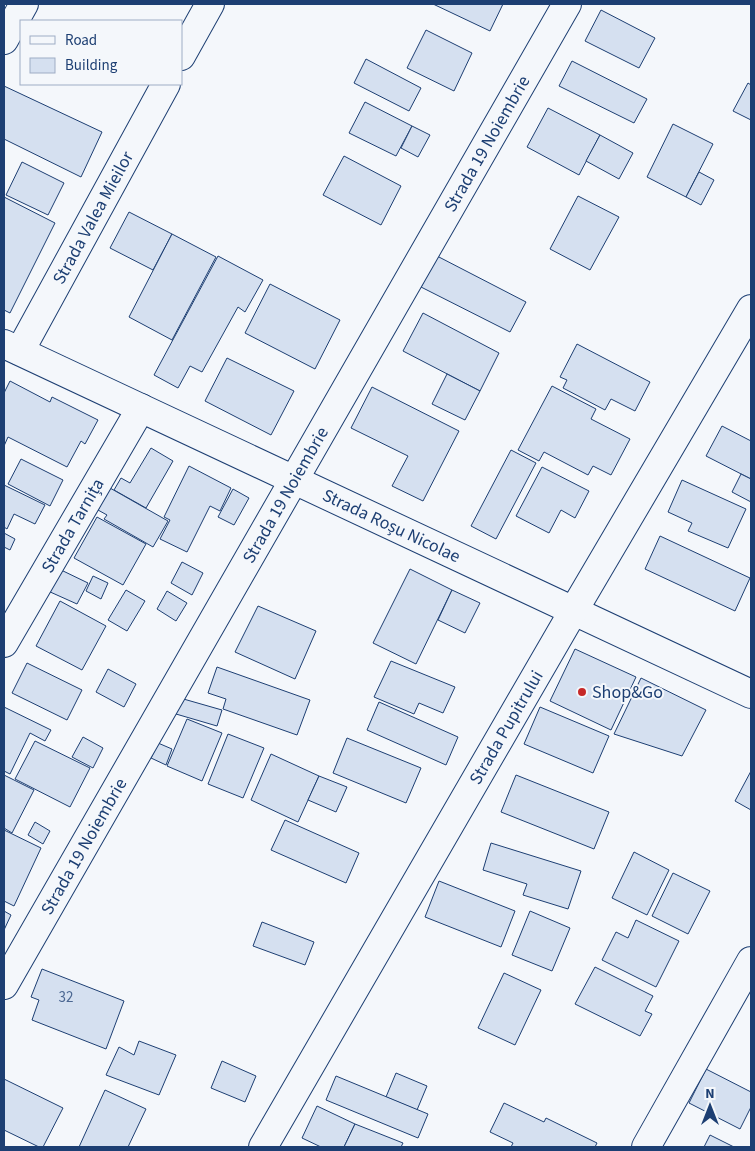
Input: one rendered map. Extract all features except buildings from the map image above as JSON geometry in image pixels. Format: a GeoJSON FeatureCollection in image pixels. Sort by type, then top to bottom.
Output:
{"type":"FeatureCollection","features":[{"type":"Feature","properties":{"kind":"street"},"geometry":{"type":"LineString","coordinates":[[4,40],[24,4]]}},
{"type":"Feature","properties":{"kind":"street"},"geometry":{"type":"LineString","coordinates":[[182,54],[210,4]]}},
{"type":"Feature","properties":{"kind":"street","name":"Strada 19 Noiembrie"},"geometry":{"type":"LineString","coordinates":[[4,985],[567,4]]}},
{"type":"Feature","properties":{"kind":"street","name":"Strada Valea Mieilor"},"geometry":{"type":"LineString","coordinates":[[12,348],[165,85]]}},
{"type":"Feature","properties":{"kind":"street","name":"Strada Pupitrului"},"geometry":{"type":"LineString","coordinates":[[263,1147],[751,309]]}},
{"type":"Feature","properties":{"kind":"street","name":"Strada Roșu Nicolae"},"geometry":{"type":"LineString","coordinates":[[12,348],[751,694]]}},
{"type":"Feature","properties":{"kind":"street","name":"Strada Tarnița"},"geometry":{"type":"LineString","coordinates":[[4,643],[141,408]]}},
{"type":"Feature","properties":{"kind":"street"},"geometry":{"type":"LineString","coordinates":[[646,1147],[751,961]]}},
{"type":"Feature","properties":{"kind":"place","name":"Shop&Go"},"geometry":{"type":"Point","coordinates":[582,692]}}]}
